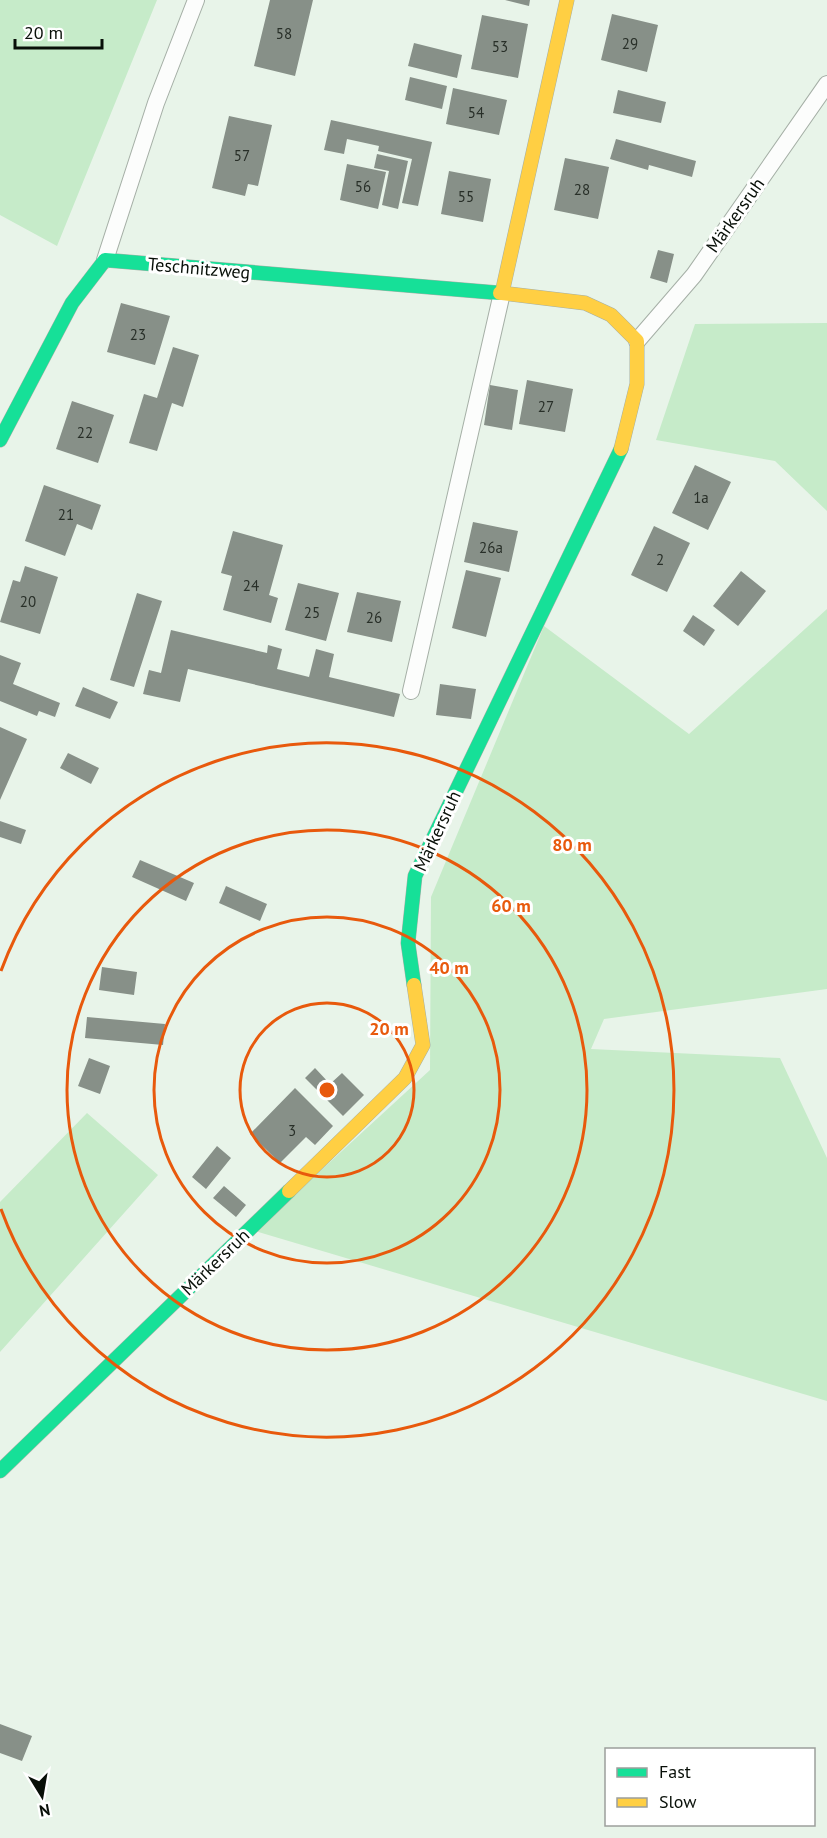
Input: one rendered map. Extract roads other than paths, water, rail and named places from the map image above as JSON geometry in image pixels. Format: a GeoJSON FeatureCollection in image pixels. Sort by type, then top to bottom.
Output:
{"type":"FeatureCollection","features":[{"type":"Feature","properties":{"kind":"street"},"geometry":{"type":"LineString","coordinates":[[567,0],[502,293],[585,303],[611,315],[637,341]]}},
{"type":"Feature","properties":{"kind":"street","name":"Teschnitzweg"},"geometry":{"type":"LineString","coordinates":[[105,260],[502,293]]}},
{"type":"Feature","properties":{"kind":"street"},"geometry":{"type":"LineString","coordinates":[[0,440],[72,303],[105,260]]}},
{"type":"Feature","properties":{"kind":"street","name":"Märkersruh"},"geometry":{"type":"LineString","coordinates":[[0,1471],[405,1078],[423,1045],[408,943],[415,876],[623,445],[637,384],[637,341]]}},
{"type":"Feature","properties":{"kind":"lane"},"geometry":{"type":"LineString","coordinates":[[105,260],[156,103],[196,0]]}},
{"type":"Feature","properties":{"kind":"lane","name":"Märkersruh"},"geometry":{"type":"LineString","coordinates":[[637,341],[694,275],[827,84]]}},
{"type":"Feature","properties":{"kind":"lane"},"geometry":{"type":"LineString","coordinates":[[411,691],[502,293]]}}]}
